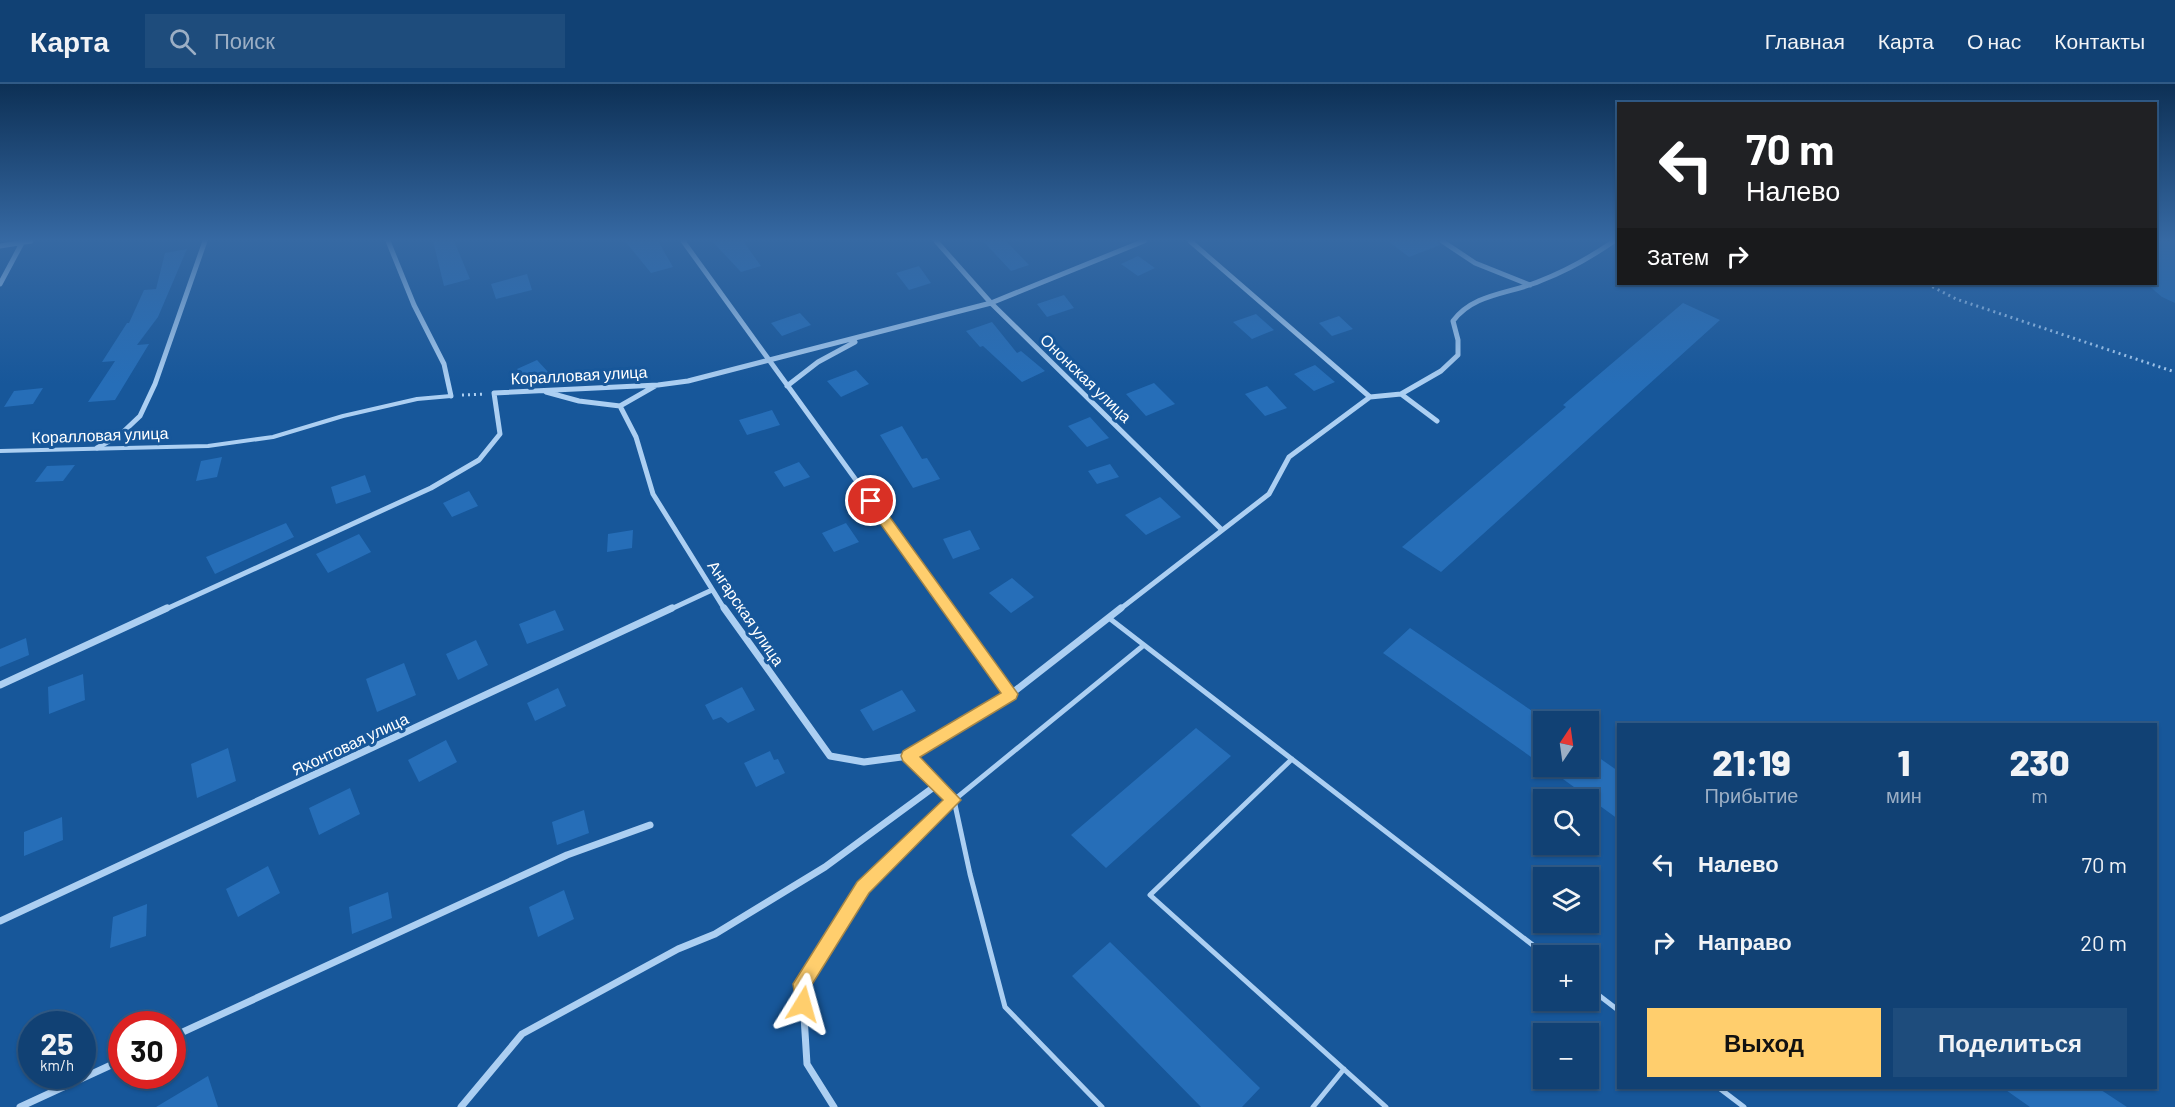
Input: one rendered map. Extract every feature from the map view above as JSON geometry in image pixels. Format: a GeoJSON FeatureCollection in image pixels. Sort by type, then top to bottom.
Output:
{"type":"FeatureCollection","features":[{"type":"Feature","properties":{"kind":"street"},"geometry":{"type":"LineString","coordinates":[[97,448],[121,434],[140,416],[155,384],[188,289]]}},
{"type":"Feature","properties":{"kind":"street"},"geometry":{"type":"LineString","coordinates":[[407,289],[417,313],[440,353],[450,379],[451,396]]}},
{"type":"Feature","properties":{"kind":"street"},"geometry":{"type":"LineString","coordinates":[[718,289],[1011,694]]}},
{"type":"Feature","properties":{"kind":"street","name":"Ононская улица"},"geometry":{"type":"LineString","coordinates":[[979,289],[1222,530]]}},
{"type":"Feature","properties":{"kind":"street","name":"Коралловая улица"},"geometry":{"type":"LineString","coordinates":[[494,393],[658,385],[688,381],[991,303],[1026,289]]}},
{"type":"Feature","properties":{"kind":"street"},"geometry":{"type":"LineString","coordinates":[[1246,289],[1370,397]]}},
{"type":"Feature","properties":{"kind":"street"},"geometry":{"type":"LineString","coordinates":[[834,1107],[807,1064],[802,984],[863,888],[954,800],[909,756],[1011,694],[1269,495],[1289,457],[1370,397],[1401,394],[1441,371],[1458,355],[1458,340],[1453,321],[1459,310],[1482,298],[1517,289]]}},
{"type":"Feature","properties":{"kind":"street"},"geometry":{"type":"LineString","coordinates":[[788,386],[818,362],[864,337]]}},
{"type":"Feature","properties":{"kind":"street"},"geometry":{"type":"LineString","coordinates":[[543,391],[579,401],[621,406],[658,385]]}},
{"type":"Feature","properties":{"kind":"street"},"geometry":{"type":"LineString","coordinates":[[0,685],[441,482],[479,460],[500,434],[494,393]]}},
{"type":"Feature","properties":{"kind":"street"},"geometry":{"type":"LineString","coordinates":[[1401,394],[1437,421]]}},
{"type":"Feature","properties":{"kind":"street","name":"Ангарская улица"},"geometry":{"type":"LineString","coordinates":[[621,406],[636,437],[654,494],[739,632],[831,756],[864,762],[909,756]]}},
{"type":"Feature","properties":{"kind":"street","name":"Яхонтовая улица"},"geometry":{"type":"LineString","coordinates":[[0,921],[712,590]]}},
{"type":"Feature","properties":{"kind":"street"},"geometry":{"type":"LineString","coordinates":[[461,1107],[522,1034],[678,949],[715,934],[825,867],[938,784]]}},
{"type":"Feature","properties":{"kind":"street"},"geometry":{"type":"LineString","coordinates":[[186,1031],[567,855],[650,825]]}},
{"type":"Feature","properties":{"kind":"street"},"geometry":{"type":"LineString","coordinates":[[20,1107],[108,1066]]}},
{"type":"Feature","properties":{"kind":"lane","name":"Коралловая улица"},"geometry":{"type":"LineString","coordinates":[[0,451],[208,446],[273,437],[343,416],[417,399],[451,396]]}},
{"type":"Feature","properties":{"kind":"lane"},"geometry":{"type":"LineString","coordinates":[[1109,618],[1533,945]]}},
{"type":"Feature","properties":{"kind":"lane"},"geometry":{"type":"LineString","coordinates":[[1102,1107],[1005,1007],[970,874],[954,800],[1144,645]]}},
{"type":"Feature","properties":{"kind":"lane"},"geometry":{"type":"LineString","coordinates":[[1292,759],[1150,895],[1386,1107]]}},
{"type":"Feature","properties":{"kind":"lane"},"geometry":{"type":"LineString","coordinates":[[1599,995],[1617,1009]]}},
{"type":"Feature","properties":{"kind":"lane"},"geometry":{"type":"LineString","coordinates":[[1312,1107],[1344,1070]]}},
{"type":"Feature","properties":{"kind":"lane"},"geometry":{"type":"LineString","coordinates":[[1720,1089],[1744,1107]]}},
{"type":"Feature","properties":{"kind":"path"},"geometry":{"type":"LineString","coordinates":[[1936,289],[1956,299],[2175,372]]}},
{"type":"Feature","properties":{"kind":"path","name":"Коралловая улица"},"geometry":{"type":"LineString","coordinates":[[451,396],[494,393]]}},
{"type":"Feature","properties":{"kind":"shaded area"},"geometry":{"type":"Polygon","coordinates":[[[2152,289],[2175,289],[2175,303],[2162,297],[2152,289]]]}},
{"type":"Feature","properties":{"kind":"building"},"geometry":{"type":"Polygon","coordinates":[[[170,289],[158,317],[137,345],[149,344],[115,400],[88,402],[115,361],[102,362],[129,323],[144,290],[170,289]]]}},
{"type":"Feature","properties":{"kind":"building"},"geometry":{"type":"Polygon","coordinates":[[[493,289],[532,290],[496,299],[493,289]]]}},
{"type":"Feature","properties":{"kind":"building"},"geometry":{"type":"Polygon","coordinates":[[[1064,295],[1074,308],[1047,317],[1037,304],[1064,295]]]}},
{"type":"Feature","properties":{"kind":"building"},"geometry":{"type":"Polygon","coordinates":[[[1683,303],[1720,320],[1441,572],[1402,547],[1566,407],[1563,405],[1683,303]]]}},
{"type":"Feature","properties":{"kind":"building"},"geometry":{"type":"Polygon","coordinates":[[[800,313],[811,325],[782,336],[771,323],[800,313]]]}},
{"type":"Feature","properties":{"kind":"building"},"geometry":{"type":"Polygon","coordinates":[[[1256,314],[1274,330],[1252,339],[1233,322],[1256,314]]]}},
{"type":"Feature","properties":{"kind":"building"},"geometry":{"type":"Polygon","coordinates":[[[1339,316],[1353,329],[1332,336],[1319,323],[1339,316]]]}},
{"type":"Feature","properties":{"kind":"building"},"geometry":{"type":"Polygon","coordinates":[[[992,322],[1017,353],[1021,351],[1045,371],[1022,382],[983,346],[980,347],[966,331],[992,322]]]}},
{"type":"Feature","properties":{"kind":"building"},"geometry":{"type":"Polygon","coordinates":[[[537,360],[549,373],[528,382],[517,369],[537,360]]]}},
{"type":"Feature","properties":{"kind":"building"},"geometry":{"type":"Polygon","coordinates":[[[1315,365],[1335,382],[1314,391],[1294,374],[1315,365]]]}},
{"type":"Feature","properties":{"kind":"building"},"geometry":{"type":"Polygon","coordinates":[[[856,370],[869,384],[841,397],[827,381],[856,370]]]}},
{"type":"Feature","properties":{"kind":"building"},"geometry":{"type":"Polygon","coordinates":[[[1154,383],[1175,404],[1146,416],[1126,394],[1154,383]]]}},
{"type":"Feature","properties":{"kind":"building"},"geometry":{"type":"Polygon","coordinates":[[[1267,386],[1287,408],[1265,416],[1245,394],[1267,386]]]}},
{"type":"Feature","properties":{"kind":"building"},"geometry":{"type":"Polygon","coordinates":[[[43,388],[33,404],[4,407],[14,391],[43,388]]]}},
{"type":"Feature","properties":{"kind":"building"},"geometry":{"type":"Polygon","coordinates":[[[772,410],[780,425],[747,435],[739,420],[772,410]]]}},
{"type":"Feature","properties":{"kind":"building"},"geometry":{"type":"Polygon","coordinates":[[[1090,417],[1109,438],[1087,447],[1068,426],[1090,417]]]}},
{"type":"Feature","properties":{"kind":"building"},"geometry":{"type":"Polygon","coordinates":[[[902,426],[922,459],[927,458],[940,479],[913,488],[880,435],[902,426]]]}},
{"type":"Feature","properties":{"kind":"building"},"geometry":{"type":"Polygon","coordinates":[[[222,457],[217,477],[196,481],[201,461],[222,457]]]}},
{"type":"Feature","properties":{"kind":"building"},"geometry":{"type":"Polygon","coordinates":[[[799,462],[810,477],[784,487],[774,472],[799,462]]]}},
{"type":"Feature","properties":{"kind":"building"},"geometry":{"type":"Polygon","coordinates":[[[1110,464],[1119,477],[1097,484],[1088,471],[1110,464]]]}},
{"type":"Feature","properties":{"kind":"building"},"geometry":{"type":"Polygon","coordinates":[[[75,465],[63,481],[35,482],[47,466],[75,465]]]}},
{"type":"Feature","properties":{"kind":"building"},"geometry":{"type":"Polygon","coordinates":[[[365,475],[371,492],[336,504],[331,487],[365,475]]]}},
{"type":"Feature","properties":{"kind":"building"},"geometry":{"type":"Polygon","coordinates":[[[469,491],[478,506],[452,517],[443,503],[469,491]]]}},
{"type":"Feature","properties":{"kind":"building"},"geometry":{"type":"Polygon","coordinates":[[[1160,497],[1181,517],[1146,535],[1125,515],[1160,497]]]}},
{"type":"Feature","properties":{"kind":"building"},"geometry":{"type":"Polygon","coordinates":[[[286,523],[294,537],[215,574],[206,557],[286,523]]]}},
{"type":"Feature","properties":{"kind":"building"},"geometry":{"type":"Polygon","coordinates":[[[846,523],[859,542],[834,552],[822,533],[846,523]]]}},
{"type":"Feature","properties":{"kind":"building"},"geometry":{"type":"Polygon","coordinates":[[[633,530],[632,548],[607,552],[608,534],[633,530]]]}},
{"type":"Feature","properties":{"kind":"building"},"geometry":{"type":"Polygon","coordinates":[[[970,530],[980,549],[953,559],[943,539],[970,530]]]}},
{"type":"Feature","properties":{"kind":"building"},"geometry":{"type":"Polygon","coordinates":[[[359,534],[371,552],[328,573],[316,554],[359,534]]]}},
{"type":"Feature","properties":{"kind":"building"},"geometry":{"type":"Polygon","coordinates":[[[1012,578],[1034,597],[1011,613],[989,593],[1012,578]]]}},
{"type":"Feature","properties":{"kind":"building"},"geometry":{"type":"Polygon","coordinates":[[[555,610],[564,630],[527,644],[519,624],[555,610]]]}},
{"type":"Feature","properties":{"kind":"building"},"geometry":{"type":"Polygon","coordinates":[[[1410,628],[1533,712],[1533,758],[1383,653],[1410,628]]]}},
{"type":"Feature","properties":{"kind":"building"},"geometry":{"type":"Polygon","coordinates":[[[26,638],[29,655],[0,667],[0,649],[26,638]]]}},
{"type":"Feature","properties":{"kind":"building"},"geometry":{"type":"Polygon","coordinates":[[[476,640],[488,665],[458,680],[446,654],[476,640]]]}},
{"type":"Feature","properties":{"kind":"building"},"geometry":{"type":"Polygon","coordinates":[[[404,663],[416,695],[377,712],[366,679],[404,663]]]}},
{"type":"Feature","properties":{"kind":"building"},"geometry":{"type":"Polygon","coordinates":[[[83,674],[85,700],[49,714],[48,687],[83,674]]]}},
{"type":"Feature","properties":{"kind":"building"},"geometry":{"type":"Polygon","coordinates":[[[742,687],[755,710],[728,723],[721,717],[713,720],[705,705],[742,687]]]}},
{"type":"Feature","properties":{"kind":"building"},"geometry":{"type":"Polygon","coordinates":[[[558,688],[566,706],[535,721],[527,703],[558,688]]]}},
{"type":"Feature","properties":{"kind":"building"},"geometry":{"type":"Polygon","coordinates":[[[902,690],[916,711],[873,731],[860,710],[902,690]]]}},
{"type":"Feature","properties":{"kind":"building"},"geometry":{"type":"Polygon","coordinates":[[[1196,728],[1231,756],[1106,868],[1071,835],[1196,728]]]}},
{"type":"Feature","properties":{"kind":"building"},"geometry":{"type":"Polygon","coordinates":[[[446,740],[457,762],[419,782],[408,760],[446,740]]]}},
{"type":"Feature","properties":{"kind":"building"},"geometry":{"type":"Polygon","coordinates":[[[228,748],[236,781],[197,798],[191,764],[228,748]]]}},
{"type":"Feature","properties":{"kind":"building"},"geometry":{"type":"Polygon","coordinates":[[[770,751],[774,760],[778,759],[785,773],[756,787],[744,763],[770,751]]]}},
{"type":"Feature","properties":{"kind":"building"},"geometry":{"type":"Polygon","coordinates":[[[1599,758],[1617,770],[1617,818],[1599,805],[1599,789],[1577,789],[1560,777],[1599,777],[1599,758]]]}},
{"type":"Feature","properties":{"kind":"building"},"geometry":{"type":"Polygon","coordinates":[[[350,788],[360,814],[319,835],[309,808],[350,788]]]}},
{"type":"Feature","properties":{"kind":"building"},"geometry":{"type":"Polygon","coordinates":[[[584,810],[589,833],[557,845],[552,822],[584,810]]]}},
{"type":"Feature","properties":{"kind":"building"},"geometry":{"type":"Polygon","coordinates":[[[62,817],[63,840],[24,856],[24,832],[62,817]]]}},
{"type":"Feature","properties":{"kind":"building"},"geometry":{"type":"Polygon","coordinates":[[[268,866],[280,893],[238,917],[226,889],[268,866]]]}},
{"type":"Feature","properties":{"kind":"building"},"geometry":{"type":"Polygon","coordinates":[[[564,890],[574,919],[538,937],[529,907],[564,890]]]}},
{"type":"Feature","properties":{"kind":"building"},"geometry":{"type":"Polygon","coordinates":[[[388,892],[392,918],[352,934],[349,907],[388,892]]]}},
{"type":"Feature","properties":{"kind":"building"},"geometry":{"type":"Polygon","coordinates":[[[147,904],[146,936],[110,948],[113,917],[147,904]]]}},
{"type":"Feature","properties":{"kind":"building"},"geometry":{"type":"Polygon","coordinates":[[[1110,942],[1260,1088],[1242,1107],[1201,1107],[1072,976],[1110,942]]]}},
{"type":"Feature","properties":{"kind":"building"},"geometry":{"type":"Polygon","coordinates":[[[208,1076],[218,1107],[156,1107],[208,1076]]]}},
{"type":"Feature","properties":{"kind":"building"},"geometry":{"type":"Polygon","coordinates":[[[2004,1089],[2100,1089],[2127,1107],[2030,1107],[2004,1089]]]}},
{"type":"Feature","properties":{"kind":"route"},"geometry":{"type":"LineString","coordinates":[[803,1004],[802,984],[826,942],[863,888],[954,800],[909,756],[1011,694],[871,501]]}}]}
